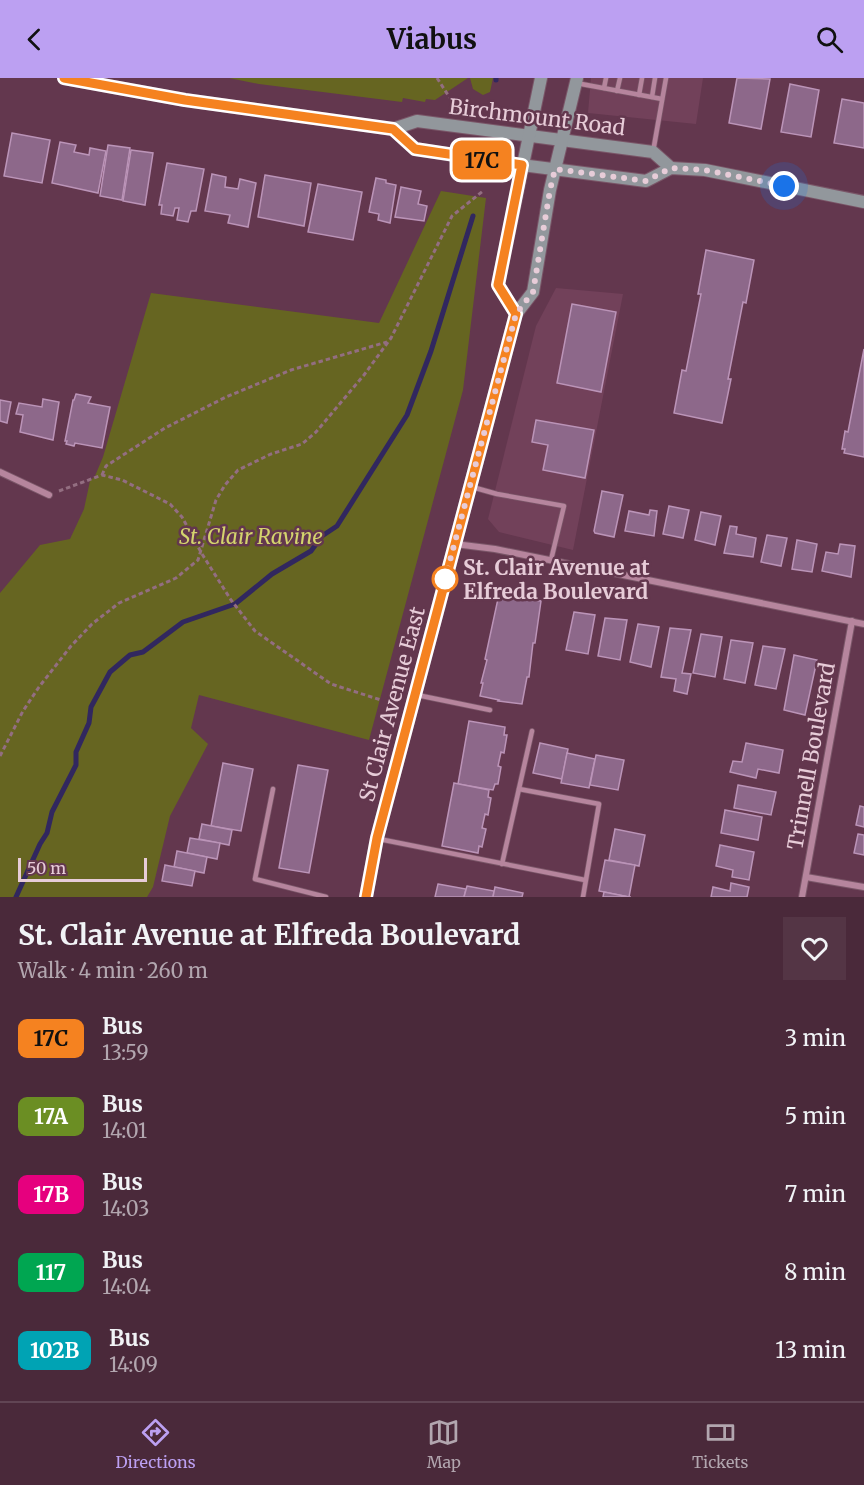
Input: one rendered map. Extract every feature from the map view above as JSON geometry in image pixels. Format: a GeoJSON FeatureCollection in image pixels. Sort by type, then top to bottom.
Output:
{"type":"FeatureCollection","features":[{"type":"Feature","properties":{"kind":"main road","name":"Birchmount Road"},"geometry":{"type":"LineString","coordinates":[[64,78],[185,100],[393,129],[417,121],[653,152],[671,168]]}},
{"type":"Feature","properties":{"kind":"main road"},"geometry":{"type":"LineString","coordinates":[[516,314],[498,285],[541,78]]}},
{"type":"Feature","properties":{"kind":"main road","name":"St Clair Avenue East"},"geometry":{"type":"LineString","coordinates":[[366,897],[377,838],[516,314],[533,292],[550,190],[576,80]]}},
{"type":"Feature","properties":{"kind":"main road"},"geometry":{"type":"LineString","coordinates":[[393,129],[415,149],[646,181],[671,168],[705,170],[864,202]]}},
{"type":"Feature","properties":{"kind":"street"},"geometry":{"type":"LineString","coordinates":[[0,472],[49,495]]}},
{"type":"Feature","properties":{"kind":"street"},"geometry":{"type":"LineString","coordinates":[[455,544],[485,547],[864,624]]}},
{"type":"Feature","properties":{"kind":"street","name":"Trinnell Boulevard"},"geometry":{"type":"LineString","coordinates":[[802,897],[852,621]]}},
{"type":"Feature","properties":{"kind":"street"},"geometry":{"type":"LineString","coordinates":[[806,877],[864,887]]}},
{"type":"Feature","properties":{"kind":"lane"},"geometry":{"type":"LineString","coordinates":[[604,88],[606,78]]}},
{"type":"Feature","properties":{"kind":"lane"},"geometry":{"type":"LineString","coordinates":[[617,91],[620,78]]}},
{"type":"Feature","properties":{"kind":"lane"},"geometry":{"type":"LineString","coordinates":[[639,95],[642,78]]}},
{"type":"Feature","properties":{"kind":"lane"},"geometry":{"type":"LineString","coordinates":[[652,97],[655,78]]}},
{"type":"Feature","properties":{"kind":"lane"},"geometry":{"type":"LineString","coordinates":[[653,152],[666,78]]}},
{"type":"Feature","properties":{"kind":"lane"},"geometry":{"type":"LineString","coordinates":[[576,80],[617,91],[662,99]]}},
{"type":"Feature","properties":{"kind":"lane"},"geometry":{"type":"LineString","coordinates":[[470,486],[497,494],[564,506],[551,560]]}},
{"type":"Feature","properties":{"kind":"lane"},"geometry":{"type":"LineString","coordinates":[[415,695],[490,710]]}},
{"type":"Feature","properties":{"kind":"lane"},"geometry":{"type":"LineString","coordinates":[[502,864],[532,731]]}},
{"type":"Feature","properties":{"kind":"lane"},"geometry":{"type":"LineString","coordinates":[[273,789],[255,879],[326,897]]}},
{"type":"Feature","properties":{"kind":"lane"},"geometry":{"type":"LineString","coordinates":[[519,789],[599,804],[583,897]]}},
{"type":"Feature","properties":{"kind":"lane"},"geometry":{"type":"LineString","coordinates":[[377,838],[585,880]]}},
{"type":"Feature","properties":{"kind":"path"},"geometry":{"type":"LineString","coordinates":[[437,78],[459,113],[456,127]]}},
{"type":"Feature","properties":{"kind":"path"},"geometry":{"type":"LineString","coordinates":[[0,756],[23,711],[39,687],[71,646],[92,624],[119,603],[183,574],[198,560],[202,554],[216,500],[238,470],[271,454],[302,444],[310,438],[364,375],[400,324],[449,221],[456,212],[483,191]]}},
{"type":"Feature","properties":{"kind":"path"},"geometry":{"type":"LineString","coordinates":[[102,475],[106,466],[155,433],[226,398],[291,370],[389,341]]}},
{"type":"Feature","properties":{"kind":"path"},"geometry":{"type":"LineString","coordinates":[[49,495],[102,475],[122,480],[170,504],[182,517],[231,600],[245,620],[261,635],[331,684],[381,700]]}},
{"type":"Feature","properties":{"kind":"shaded area"},"geometry":{"type":"Polygon","coordinates":[[[591,78],[703,78],[696,124],[588,113],[591,78]]]}},
{"type":"Feature","properties":{"kind":"shaded area"},"geometry":{"type":"Polygon","coordinates":[[[556,288],[623,294],[573,550],[499,532],[488,519],[536,326],[556,288]]]}},
{"type":"Feature","properties":{"kind":"green space"},"geometry":{"type":"Polygon","coordinates":[[[229,78],[468,78],[435,100],[426,99],[425,102],[403,98],[402,102],[259,84],[229,78]]]}},
{"type":"Feature","properties":{"kind":"green space"},"geometry":{"type":"Polygon","coordinates":[[[470,78],[493,78],[490,92],[483,95],[473,89],[470,78]]]}},
{"type":"Feature","properties":{"kind":"green space","name":"St. Clair Ravine"},"geometry":{"type":"Polygon","coordinates":[[[441,191],[486,198],[463,390],[369,740],[199,695],[191,728],[208,744],[170,816],[153,887],[147,897],[0,897],[0,593],[40,545],[70,539],[84,509],[90,481],[95,476],[103,457],[151,293],[379,323],[441,191]]]}},
{"type":"Feature","properties":{"kind":"building"},"geometry":{"type":"Polygon","coordinates":[[[737,78],[770,79],[761,129],[729,123],[737,78]]]}},
{"type":"Feature","properties":{"kind":"building"},"geometry":{"type":"Polygon","coordinates":[[[790,84],[819,90],[811,137],[781,132],[790,84]]]}},
{"type":"Feature","properties":{"kind":"building"},"geometry":{"type":"Polygon","coordinates":[[[842,99],[864,103],[864,148],[834,143],[842,99]]]}},
{"type":"Feature","properties":{"kind":"building"},"geometry":{"type":"Polygon","coordinates":[[[12,133],[50,140],[42,183],[4,176],[12,133]]]}},
{"type":"Feature","properties":{"kind":"building"},"geometry":{"type":"Polygon","coordinates":[[[60,142],[76,145],[74,152],[89,155],[90,148],[106,151],[98,193],[52,183],[60,142]]]}},
{"type":"Feature","properties":{"kind":"building"},"geometry":{"type":"Polygon","coordinates":[[[108,145],[130,148],[122,200],[100,196],[108,145]]]}},
{"type":"Feature","properties":{"kind":"building"},"geometry":{"type":"Polygon","coordinates":[[[131,150],[153,153],[145,205],[123,201],[131,150]]]}},
{"type":"Feature","properties":{"kind":"building"},"geometry":{"type":"Polygon","coordinates":[[[167,163],[204,169],[196,211],[191,211],[188,222],[177,220],[179,208],[175,208],[173,216],[161,214],[162,205],[159,205],[167,163]]]}},
{"type":"Feature","properties":{"kind":"building"},"geometry":{"type":"Polygon","coordinates":[[[212,174],[226,177],[225,187],[238,189],[240,179],[256,183],[248,227],[228,223],[230,215],[205,211],[212,174]]]}},
{"type":"Feature","properties":{"kind":"building"},"geometry":{"type":"Polygon","coordinates":[[[265,175],[311,183],[304,226],[258,217],[265,175]]]}},
{"type":"Feature","properties":{"kind":"building"},"geometry":{"type":"Polygon","coordinates":[[[376,178],[396,185],[390,223],[378,220],[379,214],[369,212],[376,178]]]}},
{"type":"Feature","properties":{"kind":"building"},"geometry":{"type":"Polygon","coordinates":[[[318,184],[362,192],[353,240],[308,232],[318,184]]]}},
{"type":"Feature","properties":{"kind":"building"},"geometry":{"type":"Polygon","coordinates":[[[401,187],[421,191],[418,204],[427,206],[424,221],[395,217],[401,187]]]}},
{"type":"Feature","properties":{"kind":"building"},"geometry":{"type":"Polygon","coordinates":[[[706,250],[754,260],[746,303],[743,302],[722,423],[674,413],[682,370],[686,371],[701,294],[698,294],[706,250]]]}},
{"type":"Feature","properties":{"kind":"building"},"geometry":{"type":"Polygon","coordinates":[[[572,304],[616,312],[601,392],[557,383],[572,304]]]}},
{"type":"Feature","properties":{"kind":"building"},"geometry":{"type":"Polygon","coordinates":[[[864,349],[864,457],[844,453],[845,449],[842,449],[845,431],[848,432],[864,349]]]}},
{"type":"Feature","properties":{"kind":"building"},"geometry":{"type":"Polygon","coordinates":[[[76,394],[91,397],[88,403],[110,407],[102,448],[75,443],[74,446],[66,444],[76,394]]]}},
{"type":"Feature","properties":{"kind":"building"},"geometry":{"type":"Polygon","coordinates":[[[43,399],[59,402],[53,440],[20,432],[23,415],[16,414],[19,403],[42,407],[43,399]]]}},
{"type":"Feature","properties":{"kind":"building"},"geometry":{"type":"Polygon","coordinates":[[[0,400],[11,402],[7,423],[0,421],[0,400]]]}},
{"type":"Feature","properties":{"kind":"building"},"geometry":{"type":"Polygon","coordinates":[[[536,420],[594,430],[585,478],[543,470],[548,445],[532,442],[536,420]]]}},
{"type":"Feature","properties":{"kind":"building"},"geometry":{"type":"Polygon","coordinates":[[[602,491],[623,495],[614,537],[594,531],[602,491]]]}},
{"type":"Feature","properties":{"kind":"building"},"geometry":{"type":"Polygon","coordinates":[[[669,506],[689,510],[683,538],[663,534],[669,506]]]}},
{"type":"Feature","properties":{"kind":"building"},"geometry":{"type":"Polygon","coordinates":[[[650,510],[657,511],[654,536],[625,531],[629,511],[649,515],[650,510]]]}},
{"type":"Feature","properties":{"kind":"building"},"geometry":{"type":"Polygon","coordinates":[[[701,512],[721,516],[715,545],[695,540],[701,512]]]}},
{"type":"Feature","properties":{"kind":"building"},"geometry":{"type":"Polygon","coordinates":[[[730,526],[737,527],[736,534],[756,538],[753,557],[724,553],[730,526]]]}},
{"type":"Feature","properties":{"kind":"building"},"geometry":{"type":"Polygon","coordinates":[[[767,535],[787,538],[781,566],[761,562],[767,535]]]}},
{"type":"Feature","properties":{"kind":"building"},"geometry":{"type":"Polygon","coordinates":[[[797,540],[817,544],[812,572],[792,569],[797,540]]]}},
{"type":"Feature","properties":{"kind":"building"},"geometry":{"type":"Polygon","coordinates":[[[840,544],[855,546],[851,577],[822,571],[826,552],[838,554],[840,544]]]}},
{"type":"Feature","properties":{"kind":"building"},"geometry":{"type":"Polygon","coordinates":[[[499,594],[541,601],[529,677],[527,677],[522,704],[480,696],[487,660],[485,659],[499,594]]]}},
{"type":"Feature","properties":{"kind":"building"},"geometry":{"type":"Polygon","coordinates":[[[574,612],[595,615],[588,654],[566,650],[574,612]]]}},
{"type":"Feature","properties":{"kind":"building"},"geometry":{"type":"Polygon","coordinates":[[[605,618],[627,620],[620,660],[598,656],[605,618]]]}},
{"type":"Feature","properties":{"kind":"building"},"geometry":{"type":"Polygon","coordinates":[[[638,624],[659,627],[651,667],[630,662],[638,624]]]}},
{"type":"Feature","properties":{"kind":"building"},"geometry":{"type":"Polygon","coordinates":[[[670,628],[691,630],[682,673],[691,674],[687,694],[674,691],[676,679],[661,677],[670,628]]]}},
{"type":"Feature","properties":{"kind":"building"},"geometry":{"type":"Polygon","coordinates":[[[701,634],[722,637],[715,677],[693,673],[701,634]]]}},
{"type":"Feature","properties":{"kind":"building"},"geometry":{"type":"Polygon","coordinates":[[[731,640],[753,643],[745,683],[724,679],[731,640]]]}},
{"type":"Feature","properties":{"kind":"building"},"geometry":{"type":"Polygon","coordinates":[[[763,646],[785,649],[776,689],[755,685],[763,646]]]}},
{"type":"Feature","properties":{"kind":"building"},"geometry":{"type":"Polygon","coordinates":[[[794,655],[817,660],[805,715],[784,710],[794,655]]]}},
{"type":"Feature","properties":{"kind":"building"},"geometry":{"type":"Polygon","coordinates":[[[469,721],[505,727],[504,735],[507,735],[504,753],[501,752],[498,784],[495,784],[493,790],[458,784],[469,721]]]}},
{"type":"Feature","properties":{"kind":"building"},"geometry":{"type":"Polygon","coordinates":[[[540,743],[568,749],[562,779],[533,773],[540,743]]]}},
{"type":"Feature","properties":{"kind":"building"},"geometry":{"type":"Polygon","coordinates":[[[746,743],[783,750],[779,773],[758,769],[756,778],[730,772],[733,761],[742,762],[746,743]]]}},
{"type":"Feature","properties":{"kind":"building"},"geometry":{"type":"Polygon","coordinates":[[[567,753],[595,759],[589,788],[561,783],[567,753]]]}},
{"type":"Feature","properties":{"kind":"building"},"geometry":{"type":"Polygon","coordinates":[[[596,755],[624,760],[618,790],[590,785],[596,755]]]}},
{"type":"Feature","properties":{"kind":"building"},"geometry":{"type":"Polygon","coordinates":[[[223,763],[253,769],[241,831],[211,826],[223,763]]]}},
{"type":"Feature","properties":{"kind":"building"},"geometry":{"type":"Polygon","coordinates":[[[298,765],[328,770],[309,873],[279,868],[298,765]]]}},
{"type":"Feature","properties":{"kind":"building"},"geometry":{"type":"Polygon","coordinates":[[[454,783],[489,790],[488,797],[491,798],[488,815],[485,814],[482,828],[486,829],[482,847],[479,846],[478,853],[442,846],[454,783]]]}},
{"type":"Feature","properties":{"kind":"building"},"geometry":{"type":"Polygon","coordinates":[[[738,785],[776,792],[771,815],[734,808],[738,785]]]}},
{"type":"Feature","properties":{"kind":"building"},"geometry":{"type":"Polygon","coordinates":[[[860,806],[864,807],[864,827],[856,825],[860,806]]]}},
{"type":"Feature","properties":{"kind":"building"},"geometry":{"type":"Polygon","coordinates":[[[725,810],[762,817],[758,840],[721,833],[725,810]]]}},
{"type":"Feature","properties":{"kind":"building"},"geometry":{"type":"Polygon","coordinates":[[[202,824],[232,830],[229,845],[199,839],[202,824]]]}},
{"type":"Feature","properties":{"kind":"building"},"geometry":{"type":"Polygon","coordinates":[[[615,829],[645,835],[639,866],[609,860],[615,829]]]}},
{"type":"Feature","properties":{"kind":"building"},"geometry":{"type":"Polygon","coordinates":[[[858,834],[864,835],[864,855],[854,853],[858,834]]]}},
{"type":"Feature","properties":{"kind":"building"},"geometry":{"type":"Polygon","coordinates":[[[190,838],[220,843],[217,859],[187,853],[190,838]]]}},
{"type":"Feature","properties":{"kind":"building"},"geometry":{"type":"Polygon","coordinates":[[[720,845],[754,852],[749,880],[732,877],[733,870],[716,866],[720,845]]]}},
{"type":"Feature","properties":{"kind":"building"},"geometry":{"type":"Polygon","coordinates":[[[177,851],[207,857],[204,873],[174,867],[177,851]]]}},
{"type":"Feature","properties":{"kind":"building"},"geometry":{"type":"Polygon","coordinates":[[[605,860],[635,865],[629,897],[599,891],[605,860]]]}},
{"type":"Feature","properties":{"kind":"building"},"geometry":{"type":"Polygon","coordinates":[[[165,865],[195,871],[192,886],[162,881],[165,865]]]}},
{"type":"Feature","properties":{"kind":"building"},"geometry":{"type":"Polygon","coordinates":[[[731,883],[749,887],[747,897],[711,897],[713,887],[730,891],[731,883]]]}},
{"type":"Feature","properties":{"kind":"building"},"geometry":{"type":"Polygon","coordinates":[[[438,884],[466,889],[464,897],[435,897],[438,884]]]}},
{"type":"Feature","properties":{"kind":"building"},"geometry":{"type":"Polygon","coordinates":[[[467,886],[494,891],[493,897],[464,897],[467,886]]]}},
{"type":"Feature","properties":{"kind":"building"},"geometry":{"type":"Polygon","coordinates":[[[495,887],[523,893],[522,897],[493,897],[495,887]]]}},
{"type":"Feature","properties":{"kind":"building"},"geometry":{"type":"Polygon","coordinates":[[[604,892],[629,897],[603,897],[604,892]]]}},
{"type":"Feature","properties":{"kind":"waterway"},"geometry":{"type":"LineString","coordinates":[[16,897],[47,833],[52,812],[76,765],[76,752],[89,723],[91,707],[110,672],[130,655],[143,652],[183,622],[235,604],[272,574],[311,551],[322,536],[337,526],[407,415],[431,351],[473,216]]}},
{"type":"Feature","properties":{"kind":"bus line","name":"17C"},"geometry":{"type":"LineString","coordinates":[[64,78],[185,100],[393,129],[415,149],[522,165],[498,285],[516,314],[377,838],[366,897]]}},
{"type":"Feature","properties":{"kind":"place","name":"St. Clair Avenue at Elfreda Boulevard"},"geometry":{"type":"Point","coordinates":[445,579]}},
{"type":"Feature","properties":{"kind":"route"},"geometry":{"type":"LineString","coordinates":[[445,579],[516,314],[533,292],[555,169],[646,181],[671,168],[705,170],[784,186]]}}]}
